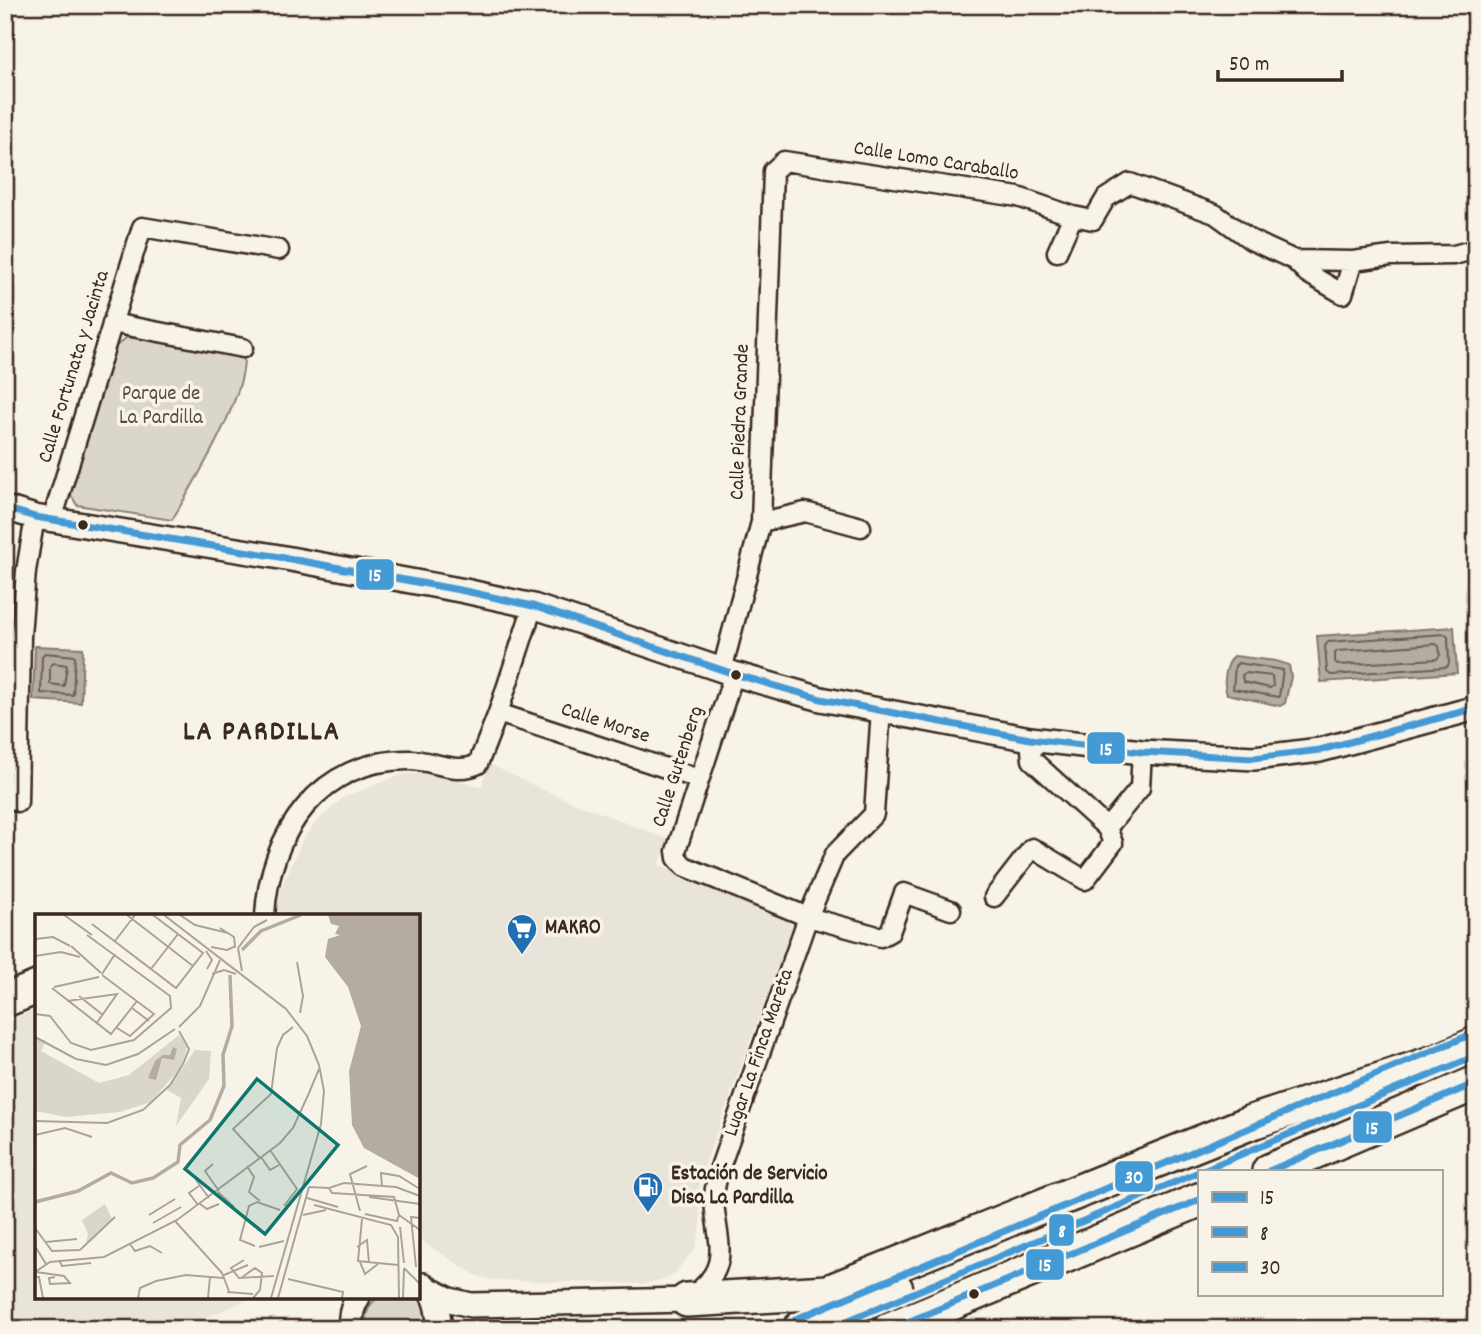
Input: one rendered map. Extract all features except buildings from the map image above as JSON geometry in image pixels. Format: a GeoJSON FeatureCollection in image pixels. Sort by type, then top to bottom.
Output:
{"type":"FeatureCollection","features":[{"type":"Feature","properties":{"kind":"highway"},"geometry":{"type":"LineString","coordinates":[[800,1329],[1476,1044]]}},
{"type":"Feature","properties":{"kind":"highway"},"geometry":{"type":"LineString","coordinates":[[687,1300],[828,1292],[1252,1122],[1441,1060]]}},
{"type":"Feature","properties":{"kind":"highway"},"geometry":{"type":"LineString","coordinates":[[1271,1170],[1467,1088]]}},
{"type":"Feature","properties":{"kind":"highway"},"geometry":{"type":"LineString","coordinates":[[1306,1170],[1467,1088]]}},
{"type":"Feature","properties":{"kind":"highway"},"geometry":{"type":"LineString","coordinates":[[890,1329],[1198,1200]]}},
{"type":"Feature","properties":{"kind":"highway"},"geometry":{"type":"LineString","coordinates":[[942,1329],[999,1302],[1198,1218]]}},
{"type":"Feature","properties":{"kind":"street","name":"Calle Lomo Caraballo"},"geometry":{"type":"LineString","coordinates":[[773,171],[784,162],[935,184],[1018,197],[1073,216]]}},
{"type":"Feature","properties":{"kind":"street","name":"Calle Piedra Grande"},"geometry":{"type":"LineString","coordinates":[[728,672],[761,522],[773,171]]}},
{"type":"Feature","properties":{"kind":"street"},"geometry":{"type":"LineString","coordinates":[[1057,251],[1073,216],[1093,220],[1106,198],[1130,183],[1215,214],[1251,240],[1294,260],[1307,273],[1343,294],[1353,261]]}},
{"type":"Feature","properties":{"kind":"street","name":"Calle Fortunata y Jacinta"},"geometry":{"type":"LineString","coordinates":[[18,802],[20,636],[26,571],[112,323],[142,227],[279,250]]}},
{"type":"Feature","properties":{"kind":"street"},"geometry":{"type":"LineString","coordinates":[[1294,260],[1353,261],[1391,256],[1454,256],[1476,249]]}},
{"type":"Feature","properties":{"kind":"street"},"geometry":{"type":"LineString","coordinates":[[112,323],[243,348]]}},
{"type":"Feature","properties":{"kind":"street"},"geometry":{"type":"LineString","coordinates":[[5,508],[43,518],[274,556],[533,606],[728,672],[821,699],[1030,739],[1142,752],[1254,758],[1320,750],[1476,708]]}},
{"type":"Feature","properties":{"kind":"street"},"geometry":{"type":"LineString","coordinates":[[761,522],[805,512],[861,527]]}},
{"type":"Feature","properties":{"kind":"street"},"geometry":{"type":"LineString","coordinates":[[265,914],[274,863],[286,832],[304,804],[337,779],[372,764],[410,760],[469,769],[478,764],[498,713],[533,606]]}},
{"type":"Feature","properties":{"kind":"street","name":"Calle Gutenberg"},"geometry":{"type":"LineString","coordinates":[[728,672],[676,851],[677,858],[684,866],[808,917]]}},
{"type":"Feature","properties":{"kind":"street","name":"Lugar La Finca Mareta"},"geometry":{"type":"LineString","coordinates":[[687,1300],[706,1287],[721,1259],[713,1197],[718,1173],[808,917],[835,854],[874,814],[881,709]]}},
{"type":"Feature","properties":{"kind":"street","name":"Calle Morse"},"geometry":{"type":"LineString","coordinates":[[498,713],[699,779]]}},
{"type":"Feature","properties":{"kind":"street"},"geometry":{"type":"LineString","coordinates":[[994,897],[1032,848],[1085,880],[1113,843],[1107,828],[1032,760],[1030,739]]}},
{"type":"Feature","properties":{"kind":"street"},"geometry":{"type":"LineString","coordinates":[[1107,828],[1140,788],[1142,752]]}},
{"type":"Feature","properties":{"kind":"street"},"geometry":{"type":"LineString","coordinates":[[808,917],[881,937],[890,932],[904,893],[951,910]]}},
{"type":"Feature","properties":{"kind":"street"},"geometry":{"type":"LineString","coordinates":[[5,993],[35,981]]}},
{"type":"Feature","properties":{"kind":"street"},"geometry":{"type":"LineString","coordinates":[[5,1008],[35,996]]}},
{"type":"Feature","properties":{"kind":"street"},"geometry":{"type":"LineString","coordinates":[[424,1285],[450,1300],[471,1305],[687,1300]]}},
{"type":"Feature","properties":{"kind":"street"},"geometry":{"type":"LineString","coordinates":[[424,1285],[435,1300],[440,1329]]}},
{"type":"Feature","properties":{"kind":"street"},"geometry":{"type":"LineString","coordinates":[[350,1326],[352,1307],[357,1299]]}},
{"type":"Feature","properties":{"kind":"shaded area"},"geometry":{"type":"Polygon","coordinates":[[[489,764],[548,792],[670,840],[659,865],[787,920],[792,927],[703,1170],[698,1193],[701,1226],[695,1249],[674,1274],[664,1279],[644,1284],[493,1280],[477,1276],[420,1240],[420,914],[277,914],[277,897],[303,839],[317,821],[344,797],[403,774],[437,773],[481,787],[489,764]]]}},
{"type":"Feature","properties":{"kind":"shaded area"},"geometry":{"type":"Polygon","coordinates":[[[35,1010],[35,1299],[249,1299],[179,1329],[5,1329],[5,1022],[35,1010]]]}},
{"type":"Feature","properties":{"kind":"green space","name":"Parque de La Pardilla"},"geometry":{"type":"Polygon","coordinates":[[[127,337],[244,356],[237,394],[228,417],[172,520],[77,505],[69,492],[114,348],[127,337]]]}},
{"type":"Feature","properties":{"kind":"green space"},"geometry":{"type":"Polygon","coordinates":[[[376,1299],[419,1299],[428,1311],[430,1329],[366,1329],[368,1311],[376,1299]]]}},
{"type":"Feature","properties":{"kind":"water"},"geometry":{"type":"Polygon","coordinates":[[[1454,627],[1457,673],[1321,682],[1317,636],[1454,627]]]}},
{"type":"Feature","properties":{"kind":"water"},"geometry":{"type":"Polygon","coordinates":[[[35,646],[83,648],[81,703],[33,700],[35,646]]]}},
{"type":"Feature","properties":{"kind":"water"},"geometry":{"type":"Polygon","coordinates":[[[1234,656],[1289,665],[1291,677],[1285,703],[1280,706],[1227,694],[1226,674],[1234,656]]]}},
{"type":"Feature","properties":{"kind":"transit line","name":"15"},"geometry":{"type":"LineString","coordinates":[[5,508],[35,517],[274,556],[533,606],[734,674],[821,699],[1030,739],[1142,752],[1254,758],[1320,750],[1476,708]]}},
{"type":"Feature","properties":{"kind":"transit line","name":"30"},"geometry":{"type":"LineString","coordinates":[[796,1319],[1472,1034]]}},
{"type":"Feature","properties":{"kind":"transit line","name":"8"},"geometry":{"type":"LineString","coordinates":[[1203,1170],[1476,1056]]}},
{"type":"Feature","properties":{"kind":"transit line","name":"15"},"geometry":{"type":"LineString","coordinates":[[1271,1170],[1476,1083]]}},
{"type":"Feature","properties":{"kind":"transit line","name":"8"},"geometry":{"type":"LineString","coordinates":[[828,1329],[1198,1172]]}},
{"type":"Feature","properties":{"kind":"transit line","name":"15"},"geometry":{"type":"LineString","coordinates":[[891,1329],[1198,1200]]}},
{"type":"Feature","properties":{"kind":"place","name":"MAKRO"},"geometry":{"type":"Point","coordinates":[522,956]}},
{"type":"Feature","properties":{"kind":"place","name":"Estación de Servicio Disa La Pardilla"},"geometry":{"type":"Point","coordinates":[648,1214]}},
{"type":"Feature","properties":{"kind":"district","name":"LA PARDILLA"},"geometry":{"type":"Point","coordinates":[262,734]}}]}
